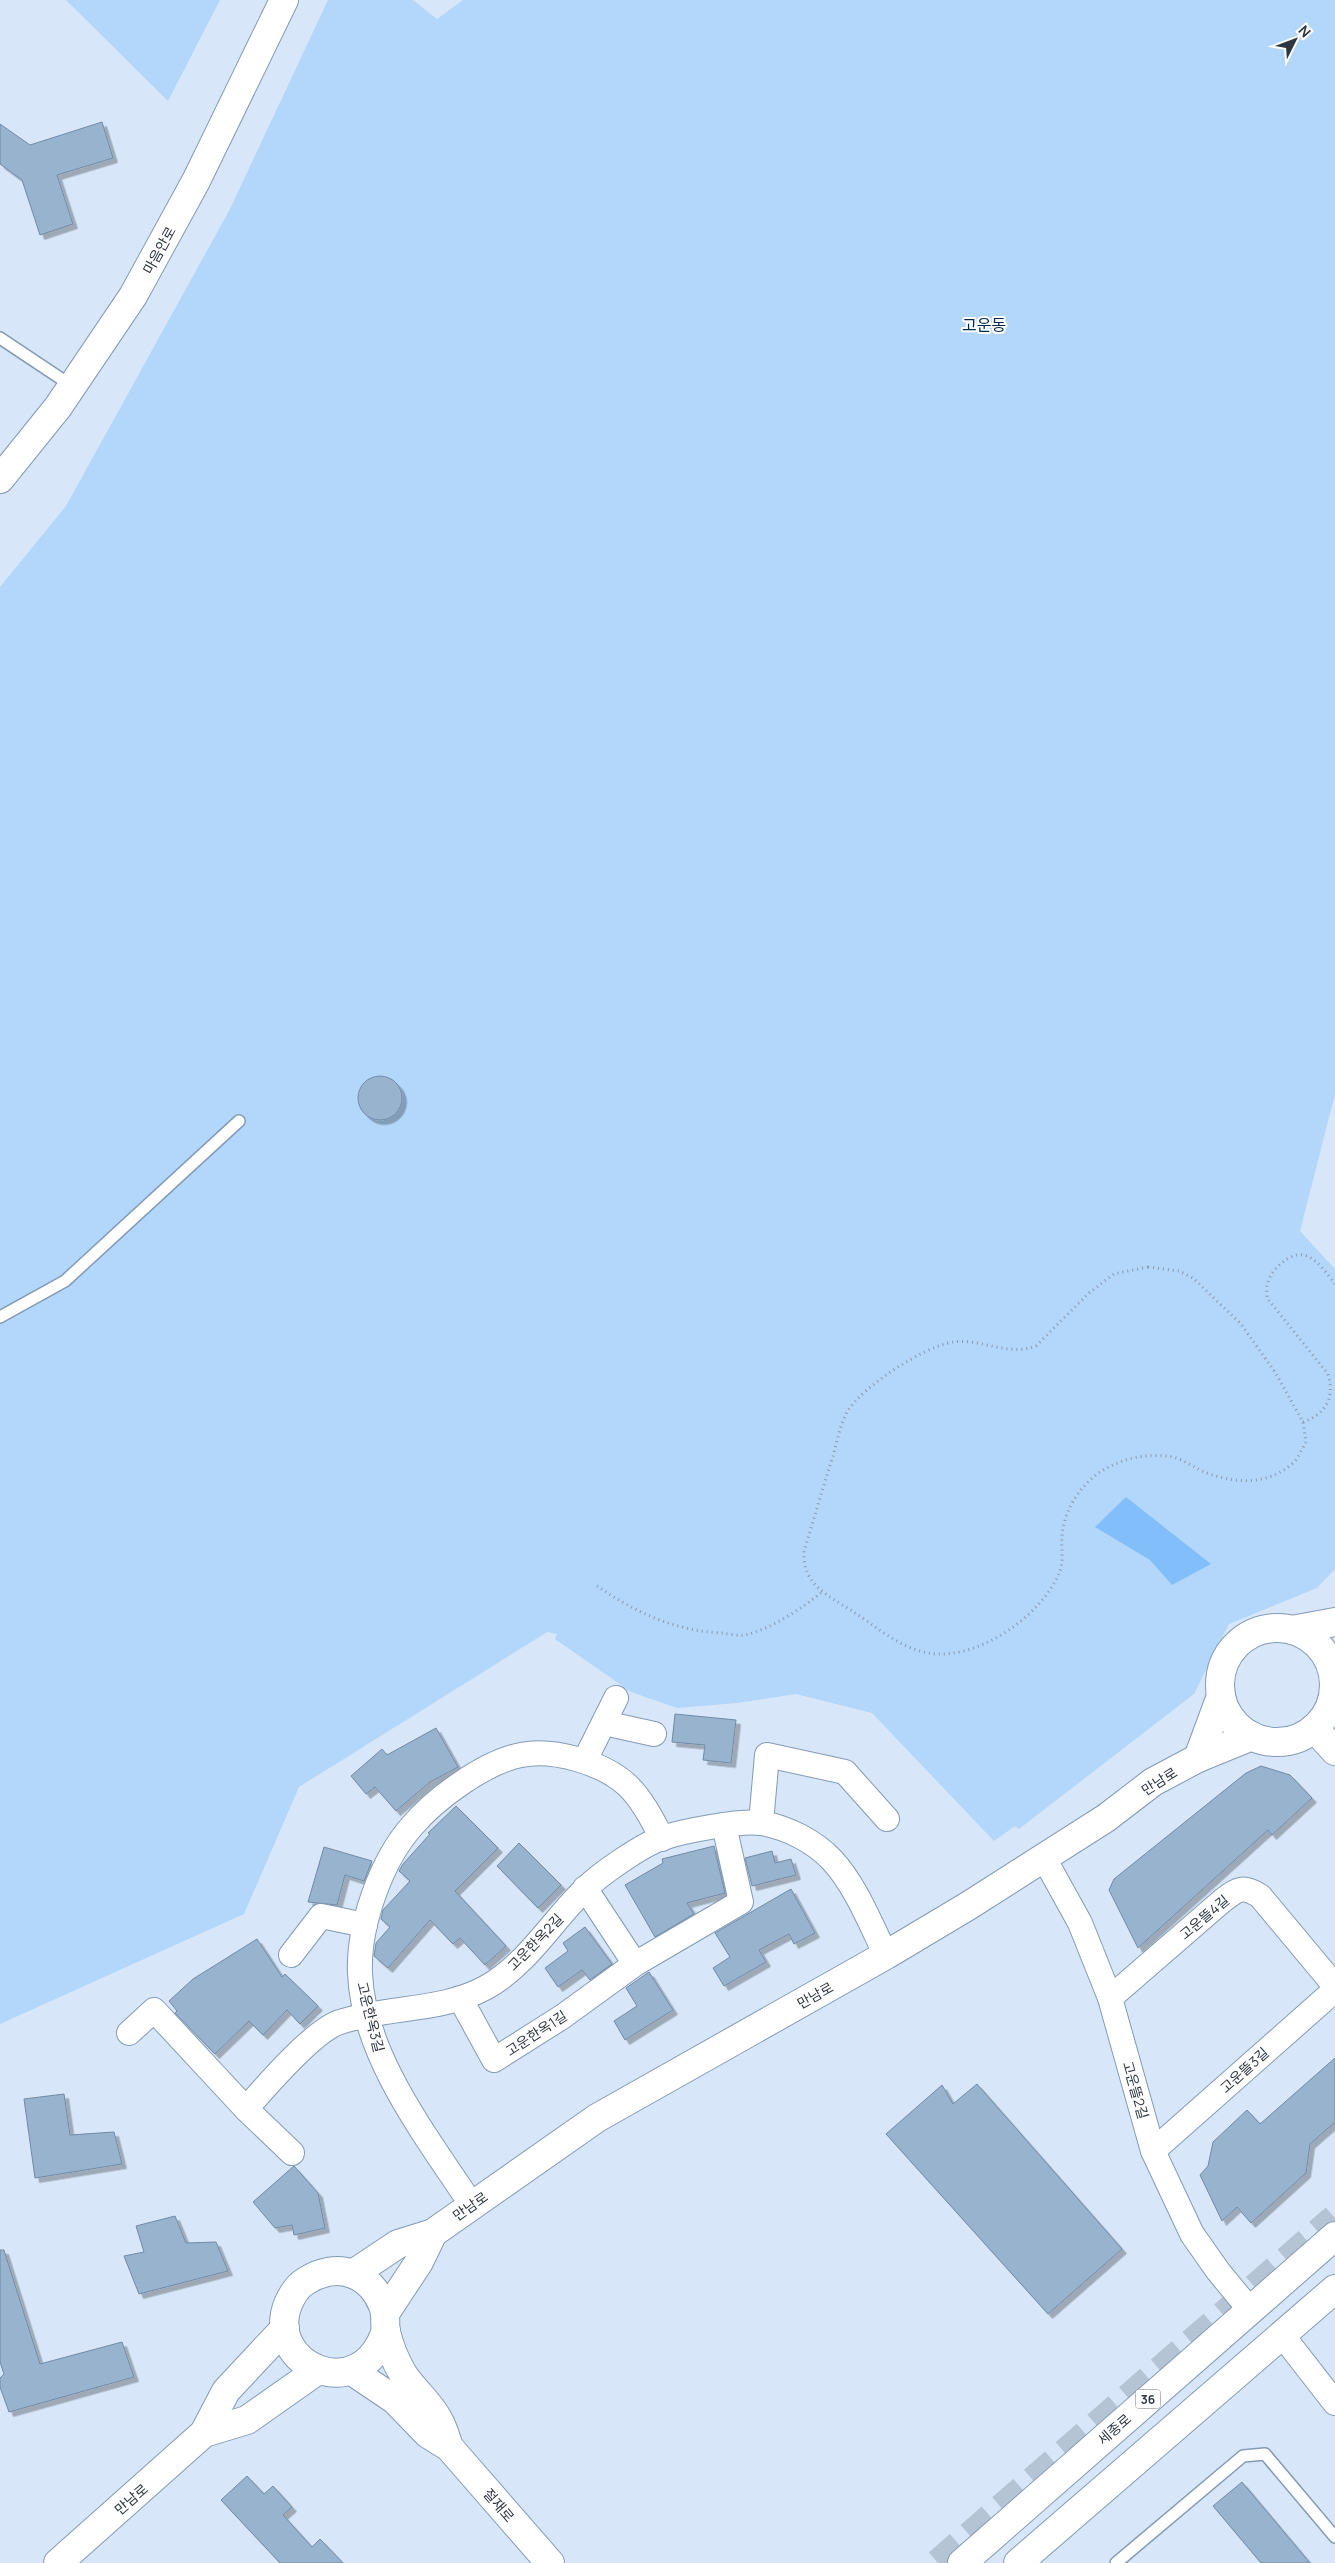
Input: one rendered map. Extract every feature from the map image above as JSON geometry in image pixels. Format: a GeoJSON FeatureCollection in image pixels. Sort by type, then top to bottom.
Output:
{"type":"FeatureCollection","features":[{"type":"Feature","properties":{"kind":"street","name":"마음안로"},"geometry":{"type":"LineString","coordinates":[[0,479],[58,407],[133,296],[192,190],[284,0]]}},
{"type":"Feature","properties":{"kind":"street"},"geometry":{"type":"LineString","coordinates":[[1292,1630],[1335,1622]]}},
{"type":"Feature","properties":{"kind":"street"},"geometry":{"type":"LineString","coordinates":[[1273,1627],[1292,1630],[1309,1637],[1333,1664],[1334,1684],[1332,1700],[1325,1715],[1314,1728],[1300,1737],[1285,1741],[1268,1741],[1252,1736],[1238,1727],[1227,1712],[1221,1696],[1220,1677],[1226,1658],[1238,1643],[1254,1632],[1273,1627]]}},
{"type":"Feature","properties":{"kind":"street"},"geometry":{"type":"LineString","coordinates":[[1198,1758],[1221,1696]]}},
{"type":"Feature","properties":{"kind":"street"},"geometry":{"type":"LineString","coordinates":[[585,1760],[616,1698]]}},
{"type":"Feature","properties":{"kind":"street"},"geometry":{"type":"LineString","coordinates":[[604,1723],[654,1734]]}},
{"type":"Feature","properties":{"kind":"street"},"geometry":{"type":"LineString","coordinates":[[1314,1728],[1335,1751]]}},
{"type":"Feature","properties":{"kind":"street","name":"만남로"},"geometry":{"type":"LineString","coordinates":[[433,2233],[471,2204],[597,2118],[886,1955],[1044,1858],[1153,1782],[1198,1758],[1252,1736]]}},
{"type":"Feature","properties":{"kind":"street","name":"고운한옥3길"},"geometry":{"type":"LineString","coordinates":[[471,2204],[403,2100],[381,2058],[367,2015],[360,1972],[364,1925],[385,1866],[411,1826],[444,1796],[487,1768],[522,1755],[558,1754],[585,1760],[627,1784],[653,1819],[662,1838]]}},
{"type":"Feature","properties":{"kind":"street"},"geometry":{"type":"LineString","coordinates":[[761,1823],[767,1755],[845,1772],[887,1819]]}},
{"type":"Feature","properties":{"kind":"street","name":"고운한옥2길"},"geometry":{"type":"LineString","coordinates":[[246,2109],[304,2047],[338,2022],[367,2015],[438,2005],[485,1988],[517,1965],[585,1888],[623,1861],[662,1838],[724,1825],[761,1823],[804,1837],[832,1861],[855,1894],[886,1955]]}},
{"type":"Feature","properties":{"kind":"street","name":"고운한옥1길"},"geometry":{"type":"LineString","coordinates":[[460,1998],[494,2060],[562,2017],[635,1964],[741,1902],[724,1825]]}},
{"type":"Feature","properties":{"kind":"street","name":"고운뜰2길"},"geometry":{"type":"LineString","coordinates":[[1044,1858],[1080,1924],[1110,1998],[1154,2151],[1192,2234],[1218,2272],[1250,2310]]}},
{"type":"Feature","properties":{"kind":"street"},"geometry":{"type":"LineString","coordinates":[[585,1888],[635,1964]]}},
{"type":"Feature","properties":{"kind":"street","name":"고운뜰4길"},"geometry":{"type":"LineString","coordinates":[[1110,1998],[1222,1901],[1237,1890],[1248,1889],[1260,1896],[1335,1986]]}},
{"type":"Feature","properties":{"kind":"street"},"geometry":{"type":"LineString","coordinates":[[291,1955],[321,1916],[364,1925]]}},
{"type":"Feature","properties":{"kind":"street","name":"고운뜰3길"},"geometry":{"type":"LineString","coordinates":[[1154,2151],[1335,1990]]}},
{"type":"Feature","properties":{"kind":"street"},"geometry":{"type":"LineString","coordinates":[[129,2034],[154,2010],[246,2109],[292,2153]]}},
{"type":"Feature","properties":{"kind":"street"},"geometry":{"type":"LineString","coordinates":[[353,2274],[398,2244],[433,2233]]}},
{"type":"Feature","properties":{"kind":"street"},"geometry":{"type":"LineString","coordinates":[[433,2233],[386,2321],[381,2345],[373,2357],[352,2371],[336,2374],[318,2370],[306,2364],[288,2342],[285,2328],[286,2311],[292,2295],[304,2282],[319,2274],[336,2271],[353,2274],[368,2283],[380,2296],[386,2321],[404,2374],[438,2418],[449,2447]]}},
{"type":"Feature","properties":{"kind":"street","name":"세종로"},"geometry":{"type":"LineString","coordinates":[[962,2563],[1335,2236]]}},
{"type":"Feature","properties":{"kind":"street"},"geometry":{"type":"LineString","coordinates":[[1018,2563],[1335,2289]]}},
{"type":"Feature","properties":{"kind":"street"},"geometry":{"type":"LineString","coordinates":[[204,2434],[226,2391],[285,2328]]}},
{"type":"Feature","properties":{"kind":"street"},"geometry":{"type":"LineString","coordinates":[[1282,2335],[1335,2403]]}},
{"type":"Feature","properties":{"kind":"street"},"geometry":{"type":"LineString","coordinates":[[204,2434],[247,2420],[318,2370]]}},
{"type":"Feature","properties":{"kind":"street"},"geometry":{"type":"LineString","coordinates":[[352,2371],[384,2391],[428,2434],[449,2447]]}},
{"type":"Feature","properties":{"kind":"street","name":"만남로"},"geometry":{"type":"LineString","coordinates":[[58,2563],[204,2434]]}},
{"type":"Feature","properties":{"kind":"street","name":"절재로"},"geometry":{"type":"LineString","coordinates":[[449,2447],[550,2563]]}},
{"type":"Feature","properties":{"kind":"lane"},"geometry":{"type":"LineString","coordinates":[[0,338],[72,386]]}},
{"type":"Feature","properties":{"kind":"lane"},"geometry":{"type":"LineString","coordinates":[[0,1317],[65,1280],[239,1121]]}},
{"type":"Feature","properties":{"kind":"lane"},"geometry":{"type":"LineString","coordinates":[[1116,2563],[1243,2456],[1266,2454],[1335,2537]]}},
{"type":"Feature","properties":{"kind":"path"},"geometry":{"type":"LineString","coordinates":[[1303,1422],[1317,1418],[1327,1408],[1331,1385],[1328,1374],[1267,1298],[1268,1283],[1282,1264],[1292,1257],[1302,1254],[1313,1259],[1335,1284]]}},
{"type":"Feature","properties":{"kind":"path"},"geometry":{"type":"LineString","coordinates":[[1148,1267],[1180,1271],[1193,1278],[1241,1324],[1275,1372],[1303,1422],[1306,1442],[1293,1463],[1266,1480],[1233,1481],[1207,1473],[1174,1458],[1146,1456],[1126,1460],[1105,1468],[1086,1485],[1070,1504],[1064,1518],[1061,1568],[1053,1588],[1032,1612],[1006,1631],[975,1648],[946,1654],[928,1653],[907,1646],[822,1592],[810,1579],[803,1564],[804,1551],[842,1426],[847,1413],[858,1400],[908,1360],[930,1348],[955,1342],[1010,1350],[1025,1350],[1036,1346],[1089,1294],[1114,1274],[1130,1269],[1148,1267]]}},
{"type":"Feature","properties":{"kind":"path"},"geometry":{"type":"LineString","coordinates":[[598,1586],[626,1606],[660,1621],[706,1633],[744,1635],[780,1620],[808,1604],[822,1592]]}},
{"type":"Feature","properties":{"kind":"shaded area"},"geometry":{"type":"Polygon","coordinates":[[[66,0],[220,0],[168,101],[66,0]]]}},
{"type":"Feature","properties":{"kind":"shaded area"},"geometry":{"type":"Polygon","coordinates":[[[328,0],[413,0],[437,19],[463,0],[1335,0],[1335,1094],[1300,1231],[1335,1269],[1335,1569],[1317,1588],[1229,1624],[1194,1694],[1019,1829],[1015,1826],[994,1841],[872,1713],[796,1694],[737,1703],[677,1708],[631,1692],[555,1639],[557,1634],[547,1632],[299,1787],[244,1914],[0,2024],[0,587],[66,506],[230,209],[328,0]]]}},
{"type":"Feature","properties":{"kind":"shaded area"},"geometry":{"type":"Polygon","coordinates":[[[1126,1497],[1211,1564],[1172,1585],[1150,1560],[1095,1527],[1126,1497]]]}},
{"type":"Feature","properties":{"kind":"building"},"geometry":{"type":"Polygon","coordinates":[[[102,122],[113,158],[57,175],[73,224],[40,235],[22,180],[0,164],[0,124],[30,145],[102,122]]]}},
{"type":"Feature","properties":{"kind":"building"},"geometry":{"type":"Polygon","coordinates":[[[380,1076],[392,1080],[398,1086],[402,1098],[398,1110],[392,1116],[380,1120],[368,1116],[362,1110],[358,1098],[362,1086],[368,1080],[380,1076]]]}},
{"type":"Feature","properties":{"kind":"building"},"geometry":{"type":"Polygon","coordinates":[[[675,1714],[736,1720],[731,1763],[703,1760],[705,1745],[672,1742],[675,1714]]]}},
{"type":"Feature","properties":{"kind":"building"},"geometry":{"type":"Polygon","coordinates":[[[436,1728],[458,1767],[430,1782],[396,1811],[375,1787],[366,1794],[351,1776],[382,1749],[387,1755],[436,1728]]]}},
{"type":"Feature","properties":{"kind":"building"},"geometry":{"type":"Polygon","coordinates":[[[1261,1766],[1290,1775],[1312,1798],[1272,1835],[1268,1830],[1138,1948],[1109,1890],[1114,1879],[1246,1773],[1261,1766]]]}},
{"type":"Feature","properties":{"kind":"building"},"geometry":{"type":"Polygon","coordinates":[[[456,1806],[498,1848],[455,1891],[506,1946],[485,1965],[460,1938],[453,1944],[430,1920],[388,1968],[374,1956],[376,1943],[390,1927],[381,1919],[383,1910],[410,1881],[399,1871],[430,1834],[428,1833],[456,1806]]]}},
{"type":"Feature","properties":{"kind":"building"},"geometry":{"type":"Polygon","coordinates":[[[519,1843],[561,1885],[538,1908],[497,1866],[519,1843]]]}},
{"type":"Feature","properties":{"kind":"building"},"geometry":{"type":"Polygon","coordinates":[[[714,1846],[725,1893],[687,1903],[694,1914],[655,1937],[625,1885],[663,1863],[662,1859],[714,1846]]]}},
{"type":"Feature","properties":{"kind":"building"},"geometry":{"type":"Polygon","coordinates":[[[324,1847],[372,1861],[364,1881],[345,1875],[337,1905],[308,1902],[324,1847]]]}},
{"type":"Feature","properties":{"kind":"building"},"geometry":{"type":"Polygon","coordinates":[[[772,1851],[775,1863],[791,1859],[796,1875],[752,1886],[745,1858],[772,1851]]]}},
{"type":"Feature","properties":{"kind":"building"},"geometry":{"type":"Polygon","coordinates":[[[791,1889],[815,1933],[794,1944],[789,1934],[759,1950],[766,1962],[724,1986],[713,1968],[730,1957],[715,1933],[791,1889]]]}},
{"type":"Feature","properties":{"kind":"building"},"geometry":{"type":"Polygon","coordinates":[[[585,1927],[612,1964],[590,1980],[582,1970],[558,1987],[545,1968],[568,1951],[563,1943],[585,1927]]]}},
{"type":"Feature","properties":{"kind":"building"},"geometry":{"type":"Polygon","coordinates":[[[257,1939],[282,1977],[285,1974],[318,2006],[300,2024],[287,2010],[263,2035],[249,2021],[215,2054],[175,2013],[177,2011],[169,2001],[193,1979],[257,1939]]]}},
{"type":"Feature","properties":{"kind":"building"},"geometry":{"type":"Polygon","coordinates":[[[649,1972],[673,2010],[625,2040],[614,2021],[637,2006],[626,1988],[649,1972]]]}},
{"type":"Feature","properties":{"kind":"building"},"geometry":{"type":"Polygon","coordinates":[[[1335,2058],[1335,2122],[1310,2144],[1306,2173],[1251,2223],[1237,2207],[1222,2221],[1200,2175],[1208,2166],[1213,2142],[1247,2110],[1260,2124],[1335,2058]]]}},
{"type":"Feature","properties":{"kind":"building"},"geometry":{"type":"Polygon","coordinates":[[[977,2084],[1122,2249],[1048,2314],[886,2134],[942,2085],[953,2104],[977,2084]]]}},
{"type":"Feature","properties":{"kind":"building"},"geometry":{"type":"Polygon","coordinates":[[[64,2094],[70,2135],[114,2132],[122,2164],[35,2178],[24,2099],[64,2094]]]}},
{"type":"Feature","properties":{"kind":"building"},"geometry":{"type":"Polygon","coordinates":[[[294,2166],[318,2193],[325,2228],[294,2235],[292,2225],[275,2228],[253,2202],[294,2166]]]}},
{"type":"Feature","properties":{"kind":"building"},"geometry":{"type":"Polygon","coordinates":[[[175,2216],[186,2243],[216,2242],[228,2271],[139,2294],[124,2256],[144,2252],[136,2226],[175,2216]]]}},
{"type":"Feature","properties":{"kind":"building"},"geometry":{"type":"Polygon","coordinates":[[[0,2250],[4,2250],[40,2364],[122,2342],[134,2377],[9,2412],[0,2387],[0,2378],[4,2374],[0,2362],[0,2250]]]}},
{"type":"Feature","properties":{"kind":"building"},"geometry":{"type":"Polygon","coordinates":[[[247,2476],[264,2494],[273,2486],[292,2507],[283,2515],[312,2547],[320,2539],[343,2563],[280,2563],[221,2500],[247,2476]]]}},
{"type":"Feature","properties":{"kind":"building"},"geometry":{"type":"Polygon","coordinates":[[[1242,2482],[1310,2563],[1261,2563],[1213,2506],[1242,2482]]]}},
{"type":"Feature","properties":{"kind":"tunnel"},"geometry":{"type":"LineString","coordinates":[[938,2563],[1335,2218]]}},
{"type":"Feature","properties":{"kind":"district","name":"고운동"},"geometry":{"type":"Point","coordinates":[984,325]}}]}
